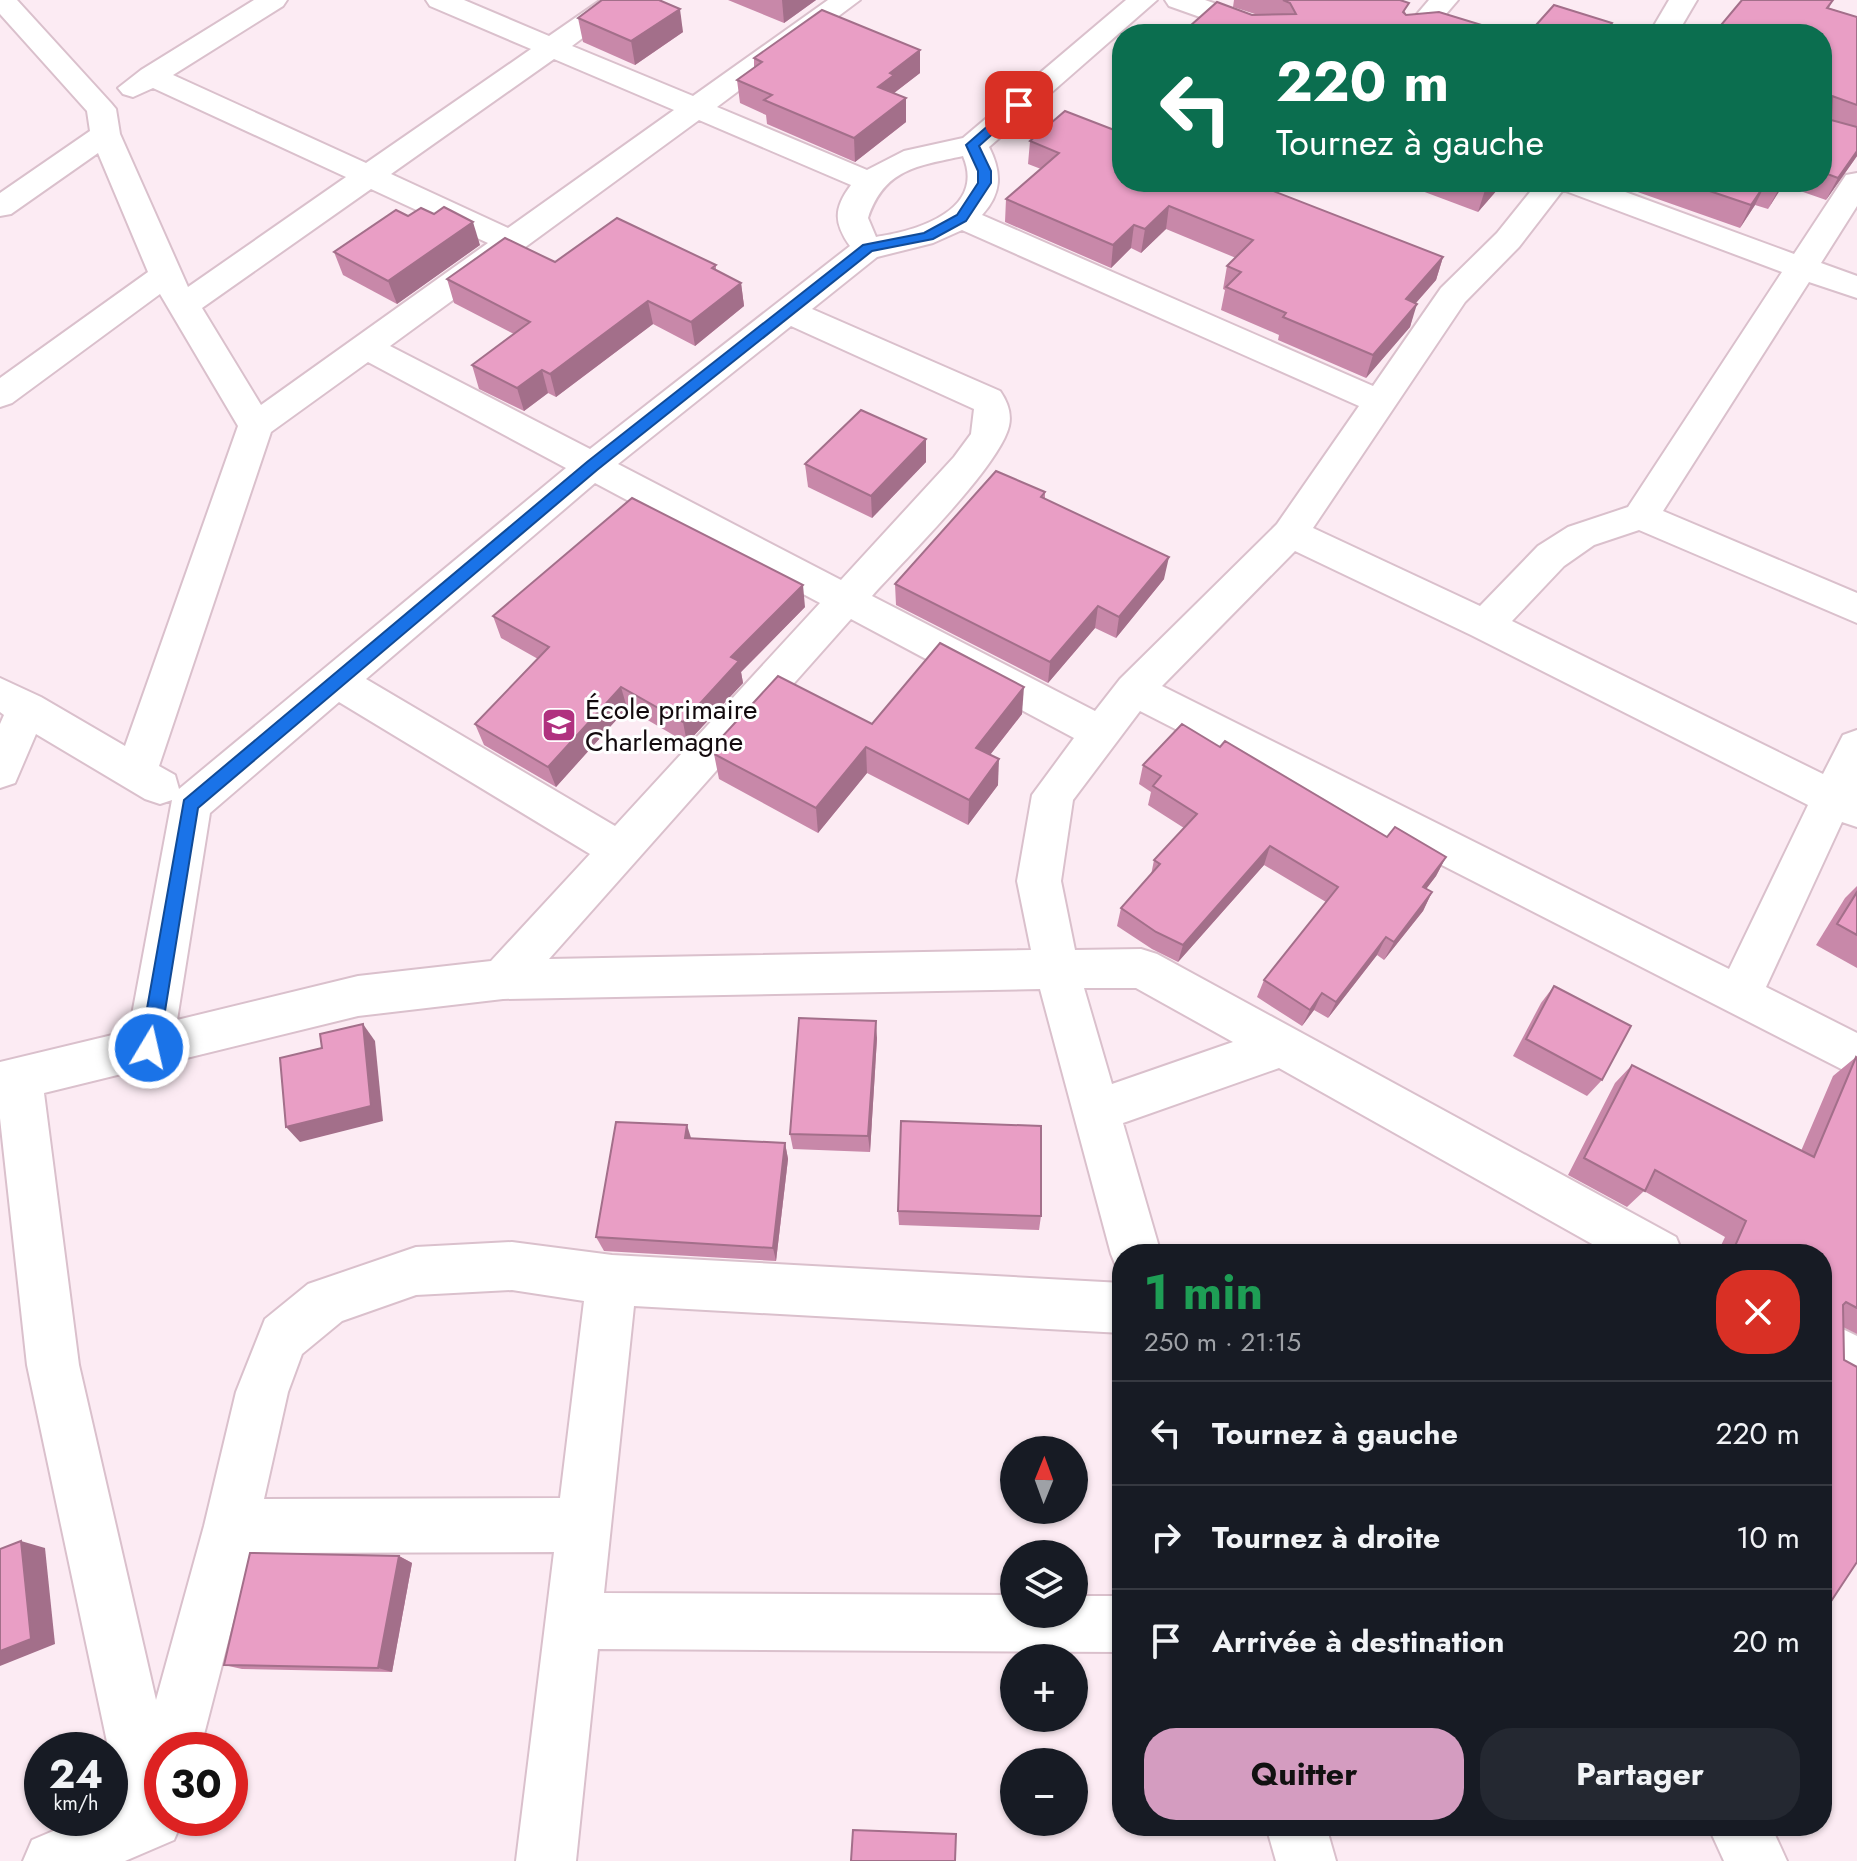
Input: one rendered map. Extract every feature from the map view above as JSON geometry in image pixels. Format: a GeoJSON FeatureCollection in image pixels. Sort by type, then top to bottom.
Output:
{"type":"FeatureCollection","features":[{"type":"Feature","properties":{"kind":"street"},"geometry":{"type":"LineString","coordinates":[[2,0],[103,122],[165,275],[256,426]]}},
{"type":"Feature","properties":{"kind":"street"},"geometry":{"type":"LineString","coordinates":[[0,207],[103,122],[151,76],[273,0]]}},
{"type":"Feature","properties":{"kind":"street"},"geometry":{"type":"LineString","coordinates":[[440,0],[870,182]]}},
{"type":"Feature","properties":{"kind":"street"},"geometry":{"type":"LineString","coordinates":[[184,305],[619,0]]}},
{"type":"Feature","properties":{"kind":"street"},"geometry":{"type":"LineString","coordinates":[[136,773],[256,426],[846,0]]}},
{"type":"Feature","properties":{"kind":"street"},"geometry":{"type":"LineString","coordinates":[[1115,24],[1143,0]]}},
{"type":"Feature","properties":{"kind":"street"},"geometry":{"type":"LineString","coordinates":[[1179,0],[1247,24]]}},
{"type":"Feature","properties":{"kind":"street"},"geometry":{"type":"LineString","coordinates":[[1423,24],[1444,0]]}},
{"type":"Feature","properties":{"kind":"street"},"geometry":{"type":"LineString","coordinates":[[1669,24],[1683,0]]}},
{"type":"Feature","properties":{"kind":"street"},"geometry":{"type":"LineString","coordinates":[[868,248],[854,228],[852,218],[860,194],[870,182],[885,170],[915,157],[973,145],[1112,26]]}},
{"type":"Feature","properties":{"kind":"street"},"geometry":{"type":"LineString","coordinates":[[151,76],[512,242]]}},
{"type":"Feature","properties":{"kind":"street"},"geometry":{"type":"LineString","coordinates":[[1019,105],[1048,116]]}},
{"type":"Feature","properties":{"kind":"street"},"geometry":{"type":"LineString","coordinates":[[149,1048],[190,805],[592,466],[868,248],[928,237],[961,218],[984,183],[984,171],[973,145]]}},
{"type":"Feature","properties":{"kind":"street"},"geometry":{"type":"LineString","coordinates":[[1485,625],[1551,556],[1581,536],[1641,516],[1857,182]]}},
{"type":"Feature","properties":{"kind":"street"},"geometry":{"type":"LineString","coordinates":[[1133,1244],[1056,967],[1039,881],[1053,795],[1134,690],[1290,533],[1377,401],[1453,295],[1508,240],[1546,192]]}},
{"type":"Feature","properties":{"kind":"street"},"geometry":{"type":"LineString","coordinates":[[1596,192],[1857,288]]}},
{"type":"Feature","properties":{"kind":"street"},"geometry":{"type":"LineString","coordinates":[[961,218],[1377,401]]}},
{"type":"Feature","properties":{"kind":"street"},"geometry":{"type":"LineString","coordinates":[[0,395],[165,275]]}},
{"type":"Feature","properties":{"kind":"street"},"geometry":{"type":"LineString","coordinates":[[503,979],[967,466],[994,425],[988,399],[789,312]]}},
{"type":"Feature","properties":{"kind":"street"},"geometry":{"type":"LineString","coordinates":[[366,347],[1100,733]]}},
{"type":"Feature","properties":{"kind":"street"},"geometry":{"type":"LineString","coordinates":[[1641,516],[1857,609]]}},
{"type":"Feature","properties":{"kind":"street"},"geometry":{"type":"LineString","coordinates":[[1290,533],[1485,625],[1845,804]]}},
{"type":"Feature","properties":{"kind":"street"},"geometry":{"type":"LineString","coordinates":[[337,681],[619,850]]}},
{"type":"Feature","properties":{"kind":"street"},"geometry":{"type":"LineString","coordinates":[[1134,690],[1857,1056]]}},
{"type":"Feature","properties":{"kind":"street"},"geometry":{"type":"LineString","coordinates":[[0,771],[13,700],[190,805]]}},
{"type":"Feature","properties":{"kind":"street"},"geometry":{"type":"LineString","coordinates":[[1739,996],[1845,804],[1857,746]]}},
{"type":"Feature","properties":{"kind":"street"},"geometry":{"type":"LineString","coordinates":[[144,1780],[53,1365],[9,1081],[358,996],[503,979],[1056,967],[1141,968],[1283,1046],[1617,1244]]}},
{"type":"Feature","properties":{"kind":"street"},"geometry":{"type":"LineString","coordinates":[[1096,1111],[1283,1046]]}},
{"type":"Feature","properties":{"kind":"street"},"geometry":{"type":"LineString","coordinates":[[176,1732],[231,1526],[262,1392],[283,1337],[326,1302],[416,1271],[512,1266],[612,1280],[1112,1307]]}},
{"type":"Feature","properties":{"kind":"street"},"geometry":{"type":"LineString","coordinates":[[546,1861],[612,1280]]}},
{"type":"Feature","properties":{"kind":"street"},"geometry":{"type":"LineString","coordinates":[[1832,1350],[1857,1364]]}},
{"type":"Feature","properties":{"kind":"street"},"geometry":{"type":"LineString","coordinates":[[231,1526],[584,1525]]}},
{"type":"Feature","properties":{"kind":"street"},"geometry":{"type":"LineString","coordinates":[[573,1621],[1112,1624]]}},
{"type":"Feature","properties":{"kind":"street"},"geometry":{"type":"LineString","coordinates":[[53,1861],[144,1825]]}},
{"type":"Feature","properties":{"kind":"street"},"geometry":{"type":"LineString","coordinates":[[1299,1836],[1306,1861]]}},
{"type":"Feature","properties":{"kind":"street"},"geometry":{"type":"LineString","coordinates":[[1743,1836],[1757,1861]]}},
{"type":"Feature","properties":{"kind":"building"},"geometry":{"type":"Polygon","coordinates":[[[602,0],[659,0],[680,9],[631,41],[578,18],[602,0]]]}},
{"type":"Feature","properties":{"kind":"building"},"geometry":{"type":"Polygon","coordinates":[[[1283,0],[1400,0],[1409,3],[1403,12],[1406,15],[1439,12],[1478,24],[1192,24],[1217,2],[1252,15],[1296,14],[1290,3],[1283,0]]]}},
{"type":"Feature","properties":{"kind":"building"},"geometry":{"type":"Polygon","coordinates":[[[1742,0],[1833,0],[1827,8],[1857,17],[1857,105],[1832,96],[1832,24],[1722,24],[1742,0]]]}},
{"type":"Feature","properties":{"kind":"building"},"geometry":{"type":"Polygon","coordinates":[[[1554,5],[1612,23],[1611,24],[1537,24],[1554,5]]]}},
{"type":"Feature","properties":{"kind":"building"},"geometry":{"type":"Polygon","coordinates":[[[822,10],[920,50],[890,73],[894,75],[878,87],[906,98],[854,138],[764,100],[772,95],[737,80],[762,62],[754,58],[822,10]]]}},
{"type":"Feature","properties":{"kind":"building"},"geometry":{"type":"Polygon","coordinates":[[[1065,111],[1112,129],[1112,192],[1276,192],[1443,257],[1406,299],[1417,304],[1373,355],[1283,317],[1286,313],[1226,287],[1241,272],[1227,266],[1253,240],[1169,206],[1145,229],[1134,225],[1113,245],[1006,199],[1059,153],[1030,141],[1065,111]]]}},
{"type":"Feature","properties":{"kind":"building"},"geometry":{"type":"Polygon","coordinates":[[[1832,120],[1857,127],[1857,151],[1838,178],[1832,176],[1832,120]]]}},
{"type":"Feature","properties":{"kind":"building"},"geometry":{"type":"Polygon","coordinates":[[[1713,192],[1760,192],[1751,205],[1713,192]]]}},
{"type":"Feature","properties":{"kind":"building"},"geometry":{"type":"Polygon","coordinates":[[[444,207],[473,222],[388,281],[334,252],[396,210],[408,216],[421,208],[434,214],[444,207]]]}},
{"type":"Feature","properties":{"kind":"building"},"geometry":{"type":"Polygon","coordinates":[[[617,218],[716,265],[712,268],[741,283],[691,322],[648,301],[550,374],[542,370],[517,388],[472,365],[530,322],[447,279],[505,238],[555,262],[617,218]]]}},
{"type":"Feature","properties":{"kind":"building"},"geometry":{"type":"Polygon","coordinates":[[[861,410],[926,439],[871,496],[805,464],[861,410]]]}},
{"type":"Feature","properties":{"kind":"building"},"geometry":{"type":"Polygon","coordinates":[[[996,471],[1045,492],[1041,497],[1169,557],[1119,617],[1098,606],[1050,662],[895,584],[996,471]]]}},
{"type":"Feature","properties":{"kind":"building"},"geometry":{"type":"Polygon","coordinates":[[[632,498],[803,585],[731,657],[739,661],[683,722],[621,687],[548,767],[475,724],[549,647],[493,616],[632,498]]]}},
{"type":"Feature","properties":{"kind":"building"},"geometry":{"type":"Polygon","coordinates":[[[940,643],[1024,687],[976,748],[999,759],[969,800],[866,747],[816,808],[714,754],[724,742],[720,739],[778,676],[872,724],[940,643]]]}},
{"type":"Feature","properties":{"kind":"building"},"geometry":{"type":"Polygon","coordinates":[[[1182,724],[1220,747],[1225,741],[1387,837],[1395,827],[1446,857],[1423,887],[1432,892],[1394,942],[1386,937],[1336,1002],[1322,993],[1310,1010],[1264,980],[1338,887],[1270,846],[1183,945],[1156,932],[1121,908],[1160,864],[1154,860],[1197,814],[1153,786],[1161,776],[1143,765],[1182,724]]]}},
{"type":"Feature","properties":{"kind":"building"},"geometry":{"type":"Polygon","coordinates":[[[1857,892],[1857,935],[1837,924],[1857,892]]]}},
{"type":"Feature","properties":{"kind":"building"},"geometry":{"type":"Polygon","coordinates":[[[1554,986],[1631,1026],[1602,1080],[1526,1039],[1554,986]]]}},
{"type":"Feature","properties":{"kind":"building"},"geometry":{"type":"Polygon","coordinates":[[[799,1018],[876,1021],[868,1136],[790,1134],[799,1018]]]}},
{"type":"Feature","properties":{"kind":"building"},"geometry":{"type":"Polygon","coordinates":[[[363,1024],[371,1106],[286,1127],[280,1058],[322,1048],[320,1034],[363,1024]]]}},
{"type":"Feature","properties":{"kind":"building"},"geometry":{"type":"Polygon","coordinates":[[[1856,1057],[1857,1308],[1846,1302],[1843,1305],[1844,1360],[1857,1367],[1857,1562],[1832,1600],[1832,1244],[1736,1244],[1746,1221],[1655,1170],[1645,1191],[1584,1158],[1632,1065],[1814,1157],[1856,1057]]]}},
{"type":"Feature","properties":{"kind":"building"},"geometry":{"type":"Polygon","coordinates":[[[901,1121],[1041,1126],[1041,1216],[898,1211],[901,1121]]]}},
{"type":"Feature","properties":{"kind":"building"},"geometry":{"type":"Polygon","coordinates":[[[616,1122],[687,1125],[685,1138],[785,1143],[773,1248],[596,1237],[616,1122]]]}},
{"type":"Feature","properties":{"kind":"building"},"geometry":{"type":"Polygon","coordinates":[[[21,1541],[31,1639],[0,1651],[0,1549],[21,1541]]]}},
{"type":"Feature","properties":{"kind":"building"},"geometry":{"type":"Polygon","coordinates":[[[250,1553],[399,1556],[378,1668],[224,1665],[250,1553]]]}},
{"type":"Feature","properties":{"kind":"building"},"geometry":{"type":"Polygon","coordinates":[[[853,1830],[956,1834],[955,1861],[851,1861],[853,1830]]]}},
{"type":"Feature","properties":{"kind":"place","name":"École primaire Charlemagne"},"geometry":{"type":"Point","coordinates":[559,725]}},
{"type":"Feature","properties":{"kind":"route"},"geometry":{"type":"LineString","coordinates":[[149,1048],[190,805],[592,466],[868,248],[928,237],[961,218],[979,196],[984,183],[984,171],[973,145],[1019,105]]}}]}
